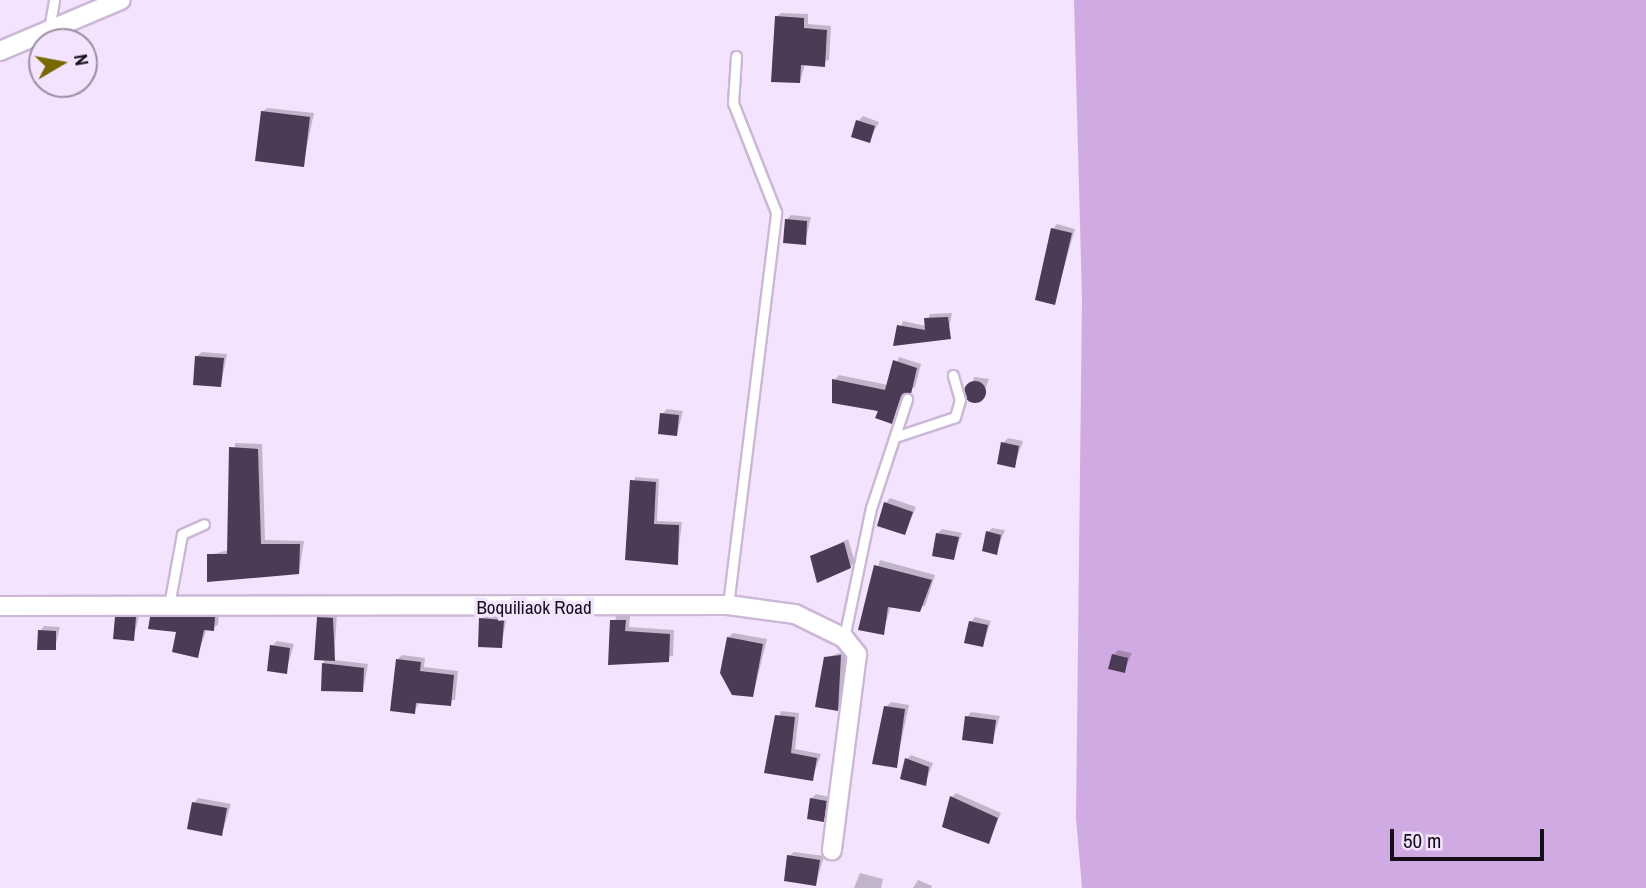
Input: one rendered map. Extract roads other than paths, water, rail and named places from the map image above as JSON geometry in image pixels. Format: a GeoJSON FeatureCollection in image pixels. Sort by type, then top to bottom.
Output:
{"type":"FeatureCollection","features":[{"type":"Feature","properties":{"kind":"street"},"geometry":{"type":"LineString","coordinates":[[56,28],[121,0]]}},
{"type":"Feature","properties":{"kind":"street"},"geometry":{"type":"LineString","coordinates":[[0,51],[28,40]]}},
{"type":"Feature","properties":{"kind":"street","name":"Boquiliaok Road"},"geometry":{"type":"LineString","coordinates":[[0,606],[728,605],[794,614],[844,638]]}},
{"type":"Feature","properties":{"kind":"street"},"geometry":{"type":"LineString","coordinates":[[832,850],[857,654],[844,638]]}},
{"type":"Feature","properties":{"kind":"lane"},"geometry":{"type":"LineString","coordinates":[[49,28],[54,0]]}},
{"type":"Feature","properties":{"kind":"lane"},"geometry":{"type":"LineString","coordinates":[[728,605],[776,212],[733,103],[736,57]]}},
{"type":"Feature","properties":{"kind":"lane"},"geometry":{"type":"LineString","coordinates":[[895,437],[955,417],[960,400],[953,375]]}},
{"type":"Feature","properties":{"kind":"lane"},"geometry":{"type":"LineString","coordinates":[[844,638],[871,508],[907,399]]}},
{"type":"Feature","properties":{"kind":"lane"},"geometry":{"type":"LineString","coordinates":[[169,605],[182,534],[204,524]]}}]}
